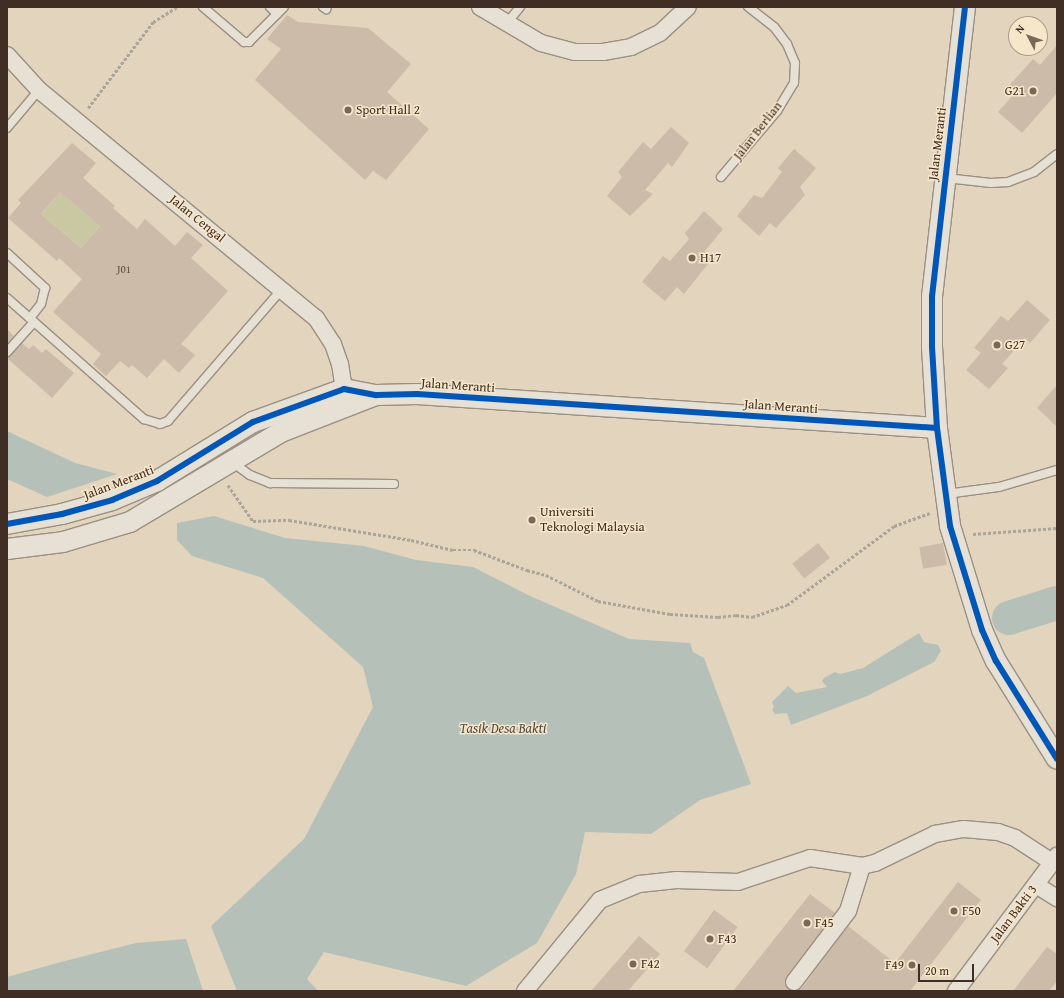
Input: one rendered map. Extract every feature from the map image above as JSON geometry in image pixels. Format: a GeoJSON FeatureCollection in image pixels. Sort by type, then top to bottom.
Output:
{"type":"FeatureCollection","features":[{"type":"Feature","properties":{"kind":"street"},"geometry":{"type":"LineString","coordinates":[[480,7],[541,43],[575,52],[603,52],[631,47],[660,33],[688,7]]}},
{"type":"Feature","properties":{"kind":"street","name":"Jalan Meranti"},"geometry":{"type":"LineString","coordinates":[[966,7],[932,296],[932,347],[937,428],[952,535],[970,594],[996,661],[1057,759]]}},
{"type":"Feature","properties":{"kind":"street","name":"Jalan Cengal"},"geometry":{"type":"LineString","coordinates":[[7,55],[39,90],[316,318],[333,344],[344,388],[347,408]]}},
{"type":"Feature","properties":{"kind":"street","name":"Jalan Meranti"},"geometry":{"type":"LineString","coordinates":[[7,524],[62,514],[112,500],[157,481],[253,422],[344,388],[376,395],[417,394],[937,428]]}},
{"type":"Feature","properties":{"kind":"street","name":"Jalan Meranti"},"geometry":{"type":"LineString","coordinates":[[7,549],[63,542],[124,525],[150,512],[281,432],[347,408],[376,395]]}},
{"type":"Feature","properties":{"kind":"street"},"geometry":{"type":"LineString","coordinates":[[525,991],[600,900],[639,884],[677,880],[738,882],[810,858],[862,866],[875,863],[935,834],[964,828],[998,832],[1015,838],[1055,859]]}},
{"type":"Feature","properties":{"kind":"street","name":"Jalan Bakti 3"},"geometry":{"type":"LineString","coordinates":[[956,991],[1055,859]]}},
{"type":"Feature","properties":{"kind":"street"},"geometry":{"type":"LineString","coordinates":[[794,982],[848,911],[862,866]]}},
{"type":"Feature","properties":{"kind":"street"},"geometry":{"type":"LineString","coordinates":[[1036,885],[1057,898]]}},
{"type":"Feature","properties":{"kind":"lane"},"geometry":{"type":"LineString","coordinates":[[203,7],[244,42],[249,42],[284,7]]}},
{"type":"Feature","properties":{"kind":"lane"},"geometry":{"type":"LineString","coordinates":[[270,7],[277,14]]}},
{"type":"Feature","properties":{"kind":"lane"},"geometry":{"type":"LineString","coordinates":[[507,23],[520,7]]}},
{"type":"Feature","properties":{"kind":"lane","name":"Jalan Berlian"},"geometry":{"type":"LineString","coordinates":[[721,177],[776,112],[794,83],[795,64],[787,44],[774,27],[748,7]]}},
{"type":"Feature","properties":{"kind":"lane"},"geometry":{"type":"LineString","coordinates":[[7,128],[39,90]]}},
{"type":"Feature","properties":{"kind":"lane"},"geometry":{"type":"LineString","coordinates":[[945,178],[991,183],[1008,182],[1034,172],[1057,154]]}},
{"type":"Feature","properties":{"kind":"lane"},"geometry":{"type":"LineString","coordinates":[[7,253],[45,288],[40,304],[32,320],[7,352]]}},
{"type":"Feature","properties":{"kind":"lane"},"geometry":{"type":"LineString","coordinates":[[7,298],[144,418],[160,424],[171,417],[282,289]]}},
{"type":"Feature","properties":{"kind":"lane"},"geometry":{"type":"LineString","coordinates":[[226,466],[270,483],[394,484]]}},
{"type":"Feature","properties":{"kind":"lane"},"geometry":{"type":"LineString","coordinates":[[946,500],[999,487],[1057,470]]}},
{"type":"Feature","properties":{"kind":"path"},"geometry":{"type":"LineString","coordinates":[[78,121],[153,22],[177,7]]}},
{"type":"Feature","properties":{"kind":"path"},"geometry":{"type":"LineString","coordinates":[[226,466],[239,503],[253,521],[289,520],[411,540],[453,550],[474,550],[527,570],[546,575],[598,601],[670,614],[718,617],[736,615],[752,617],[787,605],[894,526],[946,500]]}},
{"type":"Feature","properties":{"kind":"path"},"geometry":{"type":"LineString","coordinates":[[952,535],[1057,528]]}},
{"type":"Feature","properties":{"kind":"shaded area"},"geometry":{"type":"Polygon","coordinates":[[[60,192],[100,225],[81,248],[41,214],[60,192]]]}},
{"type":"Feature","properties":{"kind":"water"},"geometry":{"type":"Polygon","coordinates":[[[7,431],[75,463],[117,474],[47,497],[7,479],[7,431]]]}},
{"type":"Feature","properties":{"kind":"water","name":"Tasik Desa Bakti"},"geometry":{"type":"Polygon","coordinates":[[[214,516],[285,538],[364,546],[416,560],[473,567],[530,596],[629,639],[690,643],[693,652],[704,658],[751,784],[700,800],[651,834],[585,832],[576,874],[537,943],[466,986],[324,952],[307,979],[318,991],[237,991],[211,926],[304,839],[373,707],[363,667],[263,578],[192,556],[177,540],[177,523],[214,516]]]}},
{"type":"Feature","properties":{"kind":"water"},"geometry":{"type":"Polygon","coordinates":[[[919,633],[924,642],[938,645],[941,651],[934,662],[867,696],[791,725],[787,713],[775,714],[772,710],[774,707],[772,702],[788,686],[796,693],[827,687],[822,681],[824,678],[835,672],[840,674],[863,668],[919,633]]]}},
{"type":"Feature","properties":{"kind":"water"},"geometry":{"type":"Polygon","coordinates":[[[186,939],[203,991],[7,991],[7,977],[136,943],[186,939]]]}},
{"type":"Feature","properties":{"kind":"building","name":"Sport Hall 2"},"geometry":{"type":"Polygon","coordinates":[[[287,15],[298,22],[368,28],[411,64],[387,92],[429,129],[386,180],[373,171],[365,180],[255,80],[281,49],[267,39],[287,15]]]}},
{"type":"Feature","properties":{"kind":"building","name":"G21"},"geometry":{"type":"Polygon","coordinates":[[[1057,45],[1057,93],[1022,133],[998,112],[1014,94],[1007,88],[1033,59],[1040,65],[1057,45]]]}},
{"type":"Feature","properties":{"kind":"building"},"geometry":{"type":"Polygon","coordinates":[[[671,127],[689,143],[672,167],[668,163],[645,190],[653,194],[630,216],[607,196],[622,177],[618,172],[643,142],[651,149],[671,127]]]}},
{"type":"Feature","properties":{"kind":"building"},"geometry":{"type":"Polygon","coordinates":[[[72,143],[96,163],[83,178],[115,206],[113,208],[137,229],[145,219],[175,246],[187,232],[203,245],[191,258],[228,291],[181,344],[195,355],[179,373],[164,359],[147,378],[132,365],[129,368],[120,361],[106,376],[93,364],[101,354],[53,312],[82,279],[59,258],[57,261],[8,218],[21,203],[18,200],[72,143]],[[60,192],[41,214],[81,248],[100,226],[60,192]]]}},
{"type":"Feature","properties":{"kind":"building"},"geometry":{"type":"Polygon","coordinates":[[[794,149],[816,168],[800,187],[805,195],[776,228],[770,223],[759,236],[737,216],[754,195],[762,198],[782,172],[778,168],[794,149]]]}},
{"type":"Feature","properties":{"kind":"building","name":"H17"},"geometry":{"type":"Polygon","coordinates":[[[704,211],[723,229],[705,251],[712,259],[684,294],[677,287],[665,301],[642,282],[663,256],[670,261],[689,239],[685,233],[704,211]]]}},
{"type":"Feature","properties":{"kind":"building","name":"G27"},"geometry":{"type":"Polygon","coordinates":[[[1027,300],[1050,320],[1030,343],[1025,338],[1002,364],[1008,368],[989,389],[966,370],[981,353],[974,348],[1001,316],[1008,321],[1027,300]]]}},
{"type":"Feature","properties":{"kind":"building"},"geometry":{"type":"Polygon","coordinates":[[[7,329],[14,336],[7,344],[7,329]]]}},
{"type":"Feature","properties":{"kind":"building"},"geometry":{"type":"Polygon","coordinates":[[[22,343],[29,349],[33,345],[42,353],[46,349],[74,373],[52,398],[7,358],[22,343]]]}},
{"type":"Feature","properties":{"kind":"building"},"geometry":{"type":"Polygon","coordinates":[[[1057,385],[1057,427],[1037,408],[1057,385]]]}},
{"type":"Feature","properties":{"kind":"building"},"geometry":{"type":"Polygon","coordinates":[[[818,543],[830,558],[804,579],[792,564],[818,543]]]}},
{"type":"Feature","properties":{"kind":"building"},"geometry":{"type":"Polygon","coordinates":[[[943,543],[947,565],[923,569],[919,547],[943,543]]]}},
{"type":"Feature","properties":{"kind":"building"},"geometry":{"type":"Polygon","coordinates":[[[958,882],[981,900],[910,991],[796,991],[802,988],[848,926],[895,963],[958,882]]]}},
{"type":"Feature","properties":{"kind":"building"},"geometry":{"type":"Polygon","coordinates":[[[810,894],[835,913],[786,977],[785,985],[792,991],[733,991],[810,894]]]}},
{"type":"Feature","properties":{"kind":"building","name":"F43"},"geometry":{"type":"Polygon","coordinates":[[[714,910],[737,927],[707,968],[684,951],[714,910]]]}},
{"type":"Feature","properties":{"kind":"building","name":"F42"},"geometry":{"type":"Polygon","coordinates":[[[639,936],[660,954],[628,991],[591,991],[639,936]]]}},
{"type":"Feature","properties":{"kind":"building"},"geometry":{"type":"Polygon","coordinates":[[[1047,947],[1057,954],[1057,981],[1049,991],[1013,991],[1047,947]]]}},
{"type":"Feature","properties":{"kind":"waterway"},"geometry":{"type":"LineString","coordinates":[[1009,618],[1057,603]]}},
{"type":"Feature","properties":{"kind":"cycle path"},"geometry":{"type":"LineString","coordinates":[[965,7],[932,296],[932,347],[937,428],[950,526],[982,630],[996,661],[1057,759]]}},
{"type":"Feature","properties":{"kind":"cycle path"},"geometry":{"type":"LineString","coordinates":[[7,524],[62,514],[112,500],[157,481],[253,422],[344,389],[376,395],[417,394],[937,428]]}},
{"type":"Feature","properties":{"kind":"place","name":"G21"},"geometry":{"type":"Point","coordinates":[1033,91]}},
{"type":"Feature","properties":{"kind":"place","name":"Sport Hall 2"},"geometry":{"type":"Point","coordinates":[348,110]}},
{"type":"Feature","properties":{"kind":"place","name":"H17"},"geometry":{"type":"Point","coordinates":[692,258]}},
{"type":"Feature","properties":{"kind":"place","name":"G27"},"geometry":{"type":"Point","coordinates":[997,345]}},
{"type":"Feature","properties":{"kind":"place","name":"Universiti Teknologi Malaysia"},"geometry":{"type":"Point","coordinates":[532,520]}},
{"type":"Feature","properties":{"kind":"place","name":"F50"},"geometry":{"type":"Point","coordinates":[954,911]}},
{"type":"Feature","properties":{"kind":"place","name":"F45"},"geometry":{"type":"Point","coordinates":[807,923]}},
{"type":"Feature","properties":{"kind":"place","name":"F43"},"geometry":{"type":"Point","coordinates":[710,939]}},
{"type":"Feature","properties":{"kind":"place","name":"F42"},"geometry":{"type":"Point","coordinates":[633,964]}},
{"type":"Feature","properties":{"kind":"place","name":"F49"},"geometry":{"type":"Point","coordinates":[912,965]}}]}
